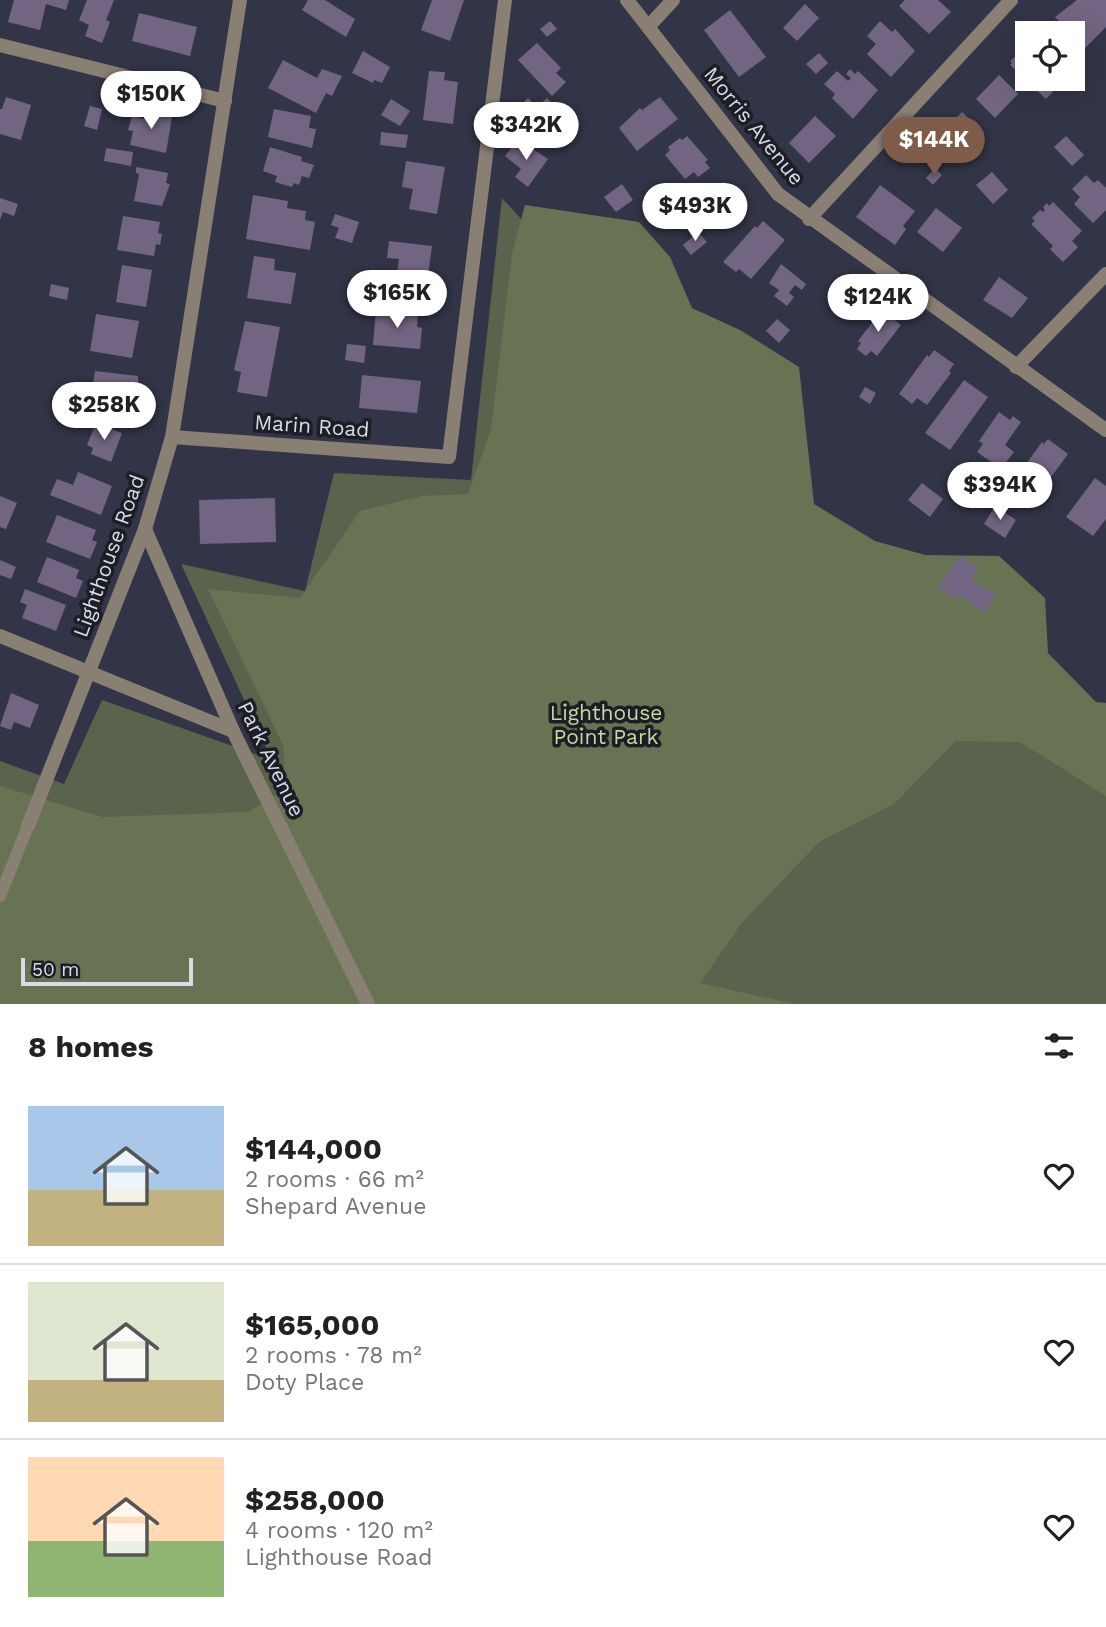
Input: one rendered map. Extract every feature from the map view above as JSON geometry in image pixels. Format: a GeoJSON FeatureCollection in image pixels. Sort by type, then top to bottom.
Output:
{"type":"FeatureCollection","features":[{"type":"Feature","properties":{"kind":"street","name":"Lighthouse Road"},"geometry":{"type":"LineString","coordinates":[[27,826],[145,529],[172,437],[240,0]]}},
{"type":"Feature","properties":{"kind":"street","name":"Marin Road"},"geometry":{"type":"LineString","coordinates":[[172,437],[449,457],[505,0]]}},
{"type":"Feature","properties":{"kind":"street","name":"Morris Avenue"},"geometry":{"type":"LineString","coordinates":[[626,0],[778,194],[809,219],[1106,430]]}},
{"type":"Feature","properties":{"kind":"street"},"geometry":{"type":"LineString","coordinates":[[648,27],[673,0]]}},
{"type":"Feature","properties":{"kind":"street"},"geometry":{"type":"LineString","coordinates":[[809,219],[1012,0]]}},
{"type":"Feature","properties":{"kind":"street"},"geometry":{"type":"LineString","coordinates":[[0,45],[225,101]]}},
{"type":"Feature","properties":{"kind":"street"},"geometry":{"type":"LineString","coordinates":[[1016,367],[1106,274]]}},
{"type":"Feature","properties":{"kind":"street","name":"Park Avenue"},"geometry":{"type":"LineString","coordinates":[[145,529],[233,731],[368,1004]]}},
{"type":"Feature","properties":{"kind":"street"},"geometry":{"type":"LineString","coordinates":[[0,636],[233,731]]}},
{"type":"Feature","properties":{"kind":"lane"},"geometry":{"type":"LineString","coordinates":[[0,897],[27,826]]}},
{"type":"Feature","properties":{"kind":"green space","name":"Lighthouse Point Park"},"geometry":{"type":"Polygon","coordinates":[[[502,198],[859,589],[1106,721],[1106,1004],[0,1004],[0,761],[64,784],[102,700],[272,760],[181,564],[305,591],[334,473],[471,480],[502,198]]]}},
{"type":"Feature","properties":{"kind":"green space","name":"Lighthouse Point Park"},"geometry":{"type":"Polygon","coordinates":[[[525,205],[639,222],[670,257],[692,308],[740,330],[799,367],[814,504],[875,541],[925,555],[999,556],[1045,598],[1048,653],[1096,702],[1106,703],[1106,796],[1020,742],[956,741],[894,804],[819,842],[741,924],[700,983],[794,1004],[0,1004],[0,786],[102,817],[248,812],[286,789],[283,745],[208,589],[300,598],[360,511],[422,496],[468,494],[491,429],[512,254],[525,205]]]}},
{"type":"Feature","properties":{"kind":"building"},"geometry":{"type":"Polygon","coordinates":[[[14,0],[69,0],[66,10],[46,4],[40,30],[8,22],[14,0]]]}},
{"type":"Feature","properties":{"kind":"building"},"geometry":{"type":"Polygon","coordinates":[[[87,0],[114,0],[106,20],[110,22],[102,43],[85,36],[89,25],[79,20],[87,0]]]}},
{"type":"Feature","properties":{"kind":"building"},"geometry":{"type":"Polygon","coordinates":[[[308,0],[325,0],[355,19],[346,37],[302,10],[308,0]]]}},
{"type":"Feature","properties":{"kind":"building"},"geometry":{"type":"Polygon","coordinates":[[[432,0],[464,0],[450,41],[421,30],[432,0]]]}},
{"type":"Feature","properties":{"kind":"building"},"geometry":{"type":"Polygon","coordinates":[[[905,0],[938,0],[951,12],[929,34],[899,6],[905,0]]]}},
{"type":"Feature","properties":{"kind":"building"},"geometry":{"type":"Polygon","coordinates":[[[1077,0],[1106,0],[1106,27],[1085,48],[1085,21],[1059,21],[1055,17],[1077,0]]]}},
{"type":"Feature","properties":{"kind":"building"},"geometry":{"type":"Polygon","coordinates":[[[805,4],[819,18],[797,41],[783,28],[805,4]]]}},
{"type":"Feature","properties":{"kind":"building"},"geometry":{"type":"Polygon","coordinates":[[[730,10],[766,57],[739,77],[704,30],[730,10]]]}},
{"type":"Feature","properties":{"kind":"building"},"geometry":{"type":"Polygon","coordinates":[[[139,13],[197,27],[190,56],[132,41],[139,13]]]}},
{"type":"Feature","properties":{"kind":"building"},"geometry":{"type":"Polygon","coordinates":[[[550,21],[557,29],[547,37],[540,29],[550,21]]]}},
{"type":"Feature","properties":{"kind":"building"},"geometry":{"type":"Polygon","coordinates":[[[880,21],[892,32],[895,29],[915,51],[891,77],[867,54],[876,44],[867,36],[880,21]]]}},
{"type":"Feature","properties":{"kind":"building"},"geometry":{"type":"Polygon","coordinates":[[[537,43],[561,68],[556,73],[566,82],[552,96],[518,60],[537,43]]]}},
{"type":"Feature","properties":{"kind":"building"},"geometry":{"type":"Polygon","coordinates":[[[363,51],[390,67],[382,83],[374,80],[373,83],[352,73],[363,51]]]}},
{"type":"Feature","properties":{"kind":"building"},"geometry":{"type":"Polygon","coordinates":[[[819,53],[828,63],[816,74],[806,64],[819,53]]]}},
{"type":"Feature","properties":{"kind":"building"},"geometry":{"type":"Polygon","coordinates":[[[1015,57],[1015,70],[1010,65],[1015,57]]]}},
{"type":"Feature","properties":{"kind":"building"},"geometry":{"type":"Polygon","coordinates":[[[283,60],[317,78],[322,69],[342,76],[332,96],[326,93],[316,113],[268,88],[283,60]]]}},
{"type":"Feature","properties":{"kind":"building"},"geometry":{"type":"Polygon","coordinates":[[[850,69],[855,74],[858,71],[878,90],[853,119],[832,98],[835,94],[824,84],[837,71],[848,81],[851,78],[846,74],[850,69]]]}},
{"type":"Feature","properties":{"kind":"building"},"geometry":{"type":"Polygon","coordinates":[[[429,71],[445,72],[444,80],[458,82],[453,124],[423,120],[429,71]]]}},
{"type":"Feature","properties":{"kind":"building"},"geometry":{"type":"Polygon","coordinates":[[[999,75],[1018,94],[995,118],[976,99],[999,75]]]}},
{"type":"Feature","properties":{"kind":"building"},"geometry":{"type":"Polygon","coordinates":[[[1038,91],[1054,91],[1046,99],[1038,91]]]}},
{"type":"Feature","properties":{"kind":"building"},"geometry":{"type":"Polygon","coordinates":[[[6,97],[31,105],[21,140],[0,134],[0,109],[6,97]]]}},
{"type":"Feature","properties":{"kind":"building"},"geometry":{"type":"Polygon","coordinates":[[[660,97],[678,119],[637,151],[619,128],[640,108],[642,110],[660,97]]]}},
{"type":"Feature","properties":{"kind":"building"},"geometry":{"type":"Polygon","coordinates":[[[528,98],[537,107],[547,98],[567,118],[553,127],[549,124],[534,139],[510,115],[528,98]]]}},
{"type":"Feature","properties":{"kind":"building"},"geometry":{"type":"Polygon","coordinates":[[[391,99],[410,111],[400,126],[381,115],[391,99]]]}},
{"type":"Feature","properties":{"kind":"building"},"geometry":{"type":"Polygon","coordinates":[[[90,106],[102,109],[97,130],[84,126],[90,106]]]}},
{"type":"Feature","properties":{"kind":"building"},"geometry":{"type":"Polygon","coordinates":[[[274,109],[311,116],[309,128],[316,129],[312,148],[268,137],[274,109]]]}},
{"type":"Feature","properties":{"kind":"building"},"geometry":{"type":"Polygon","coordinates":[[[153,110],[166,112],[165,116],[172,117],[166,153],[130,145],[133,131],[128,130],[132,116],[144,119],[146,112],[152,113],[153,110]]]}},
{"type":"Feature","properties":{"kind":"building"},"geometry":{"type":"Polygon","coordinates":[[[962,112],[984,133],[959,159],[937,137],[962,112]]]}},
{"type":"Feature","properties":{"kind":"building"},"geometry":{"type":"Polygon","coordinates":[[[815,116],[836,136],[809,163],[789,143],[815,116]]]}},
{"type":"Feature","properties":{"kind":"building"},"geometry":{"type":"Polygon","coordinates":[[[381,132],[408,135],[406,148],[380,145],[381,132]]]}},
{"type":"Feature","properties":{"kind":"building"},"geometry":{"type":"Polygon","coordinates":[[[687,136],[708,160],[705,162],[710,168],[698,177],[694,172],[685,179],[665,155],[670,150],[668,147],[687,136]]]}},
{"type":"Feature","properties":{"kind":"building"},"geometry":{"type":"Polygon","coordinates":[[[1066,136],[1084,155],[1072,166],[1054,147],[1066,136]]]}},
{"type":"Feature","properties":{"kind":"building"},"geometry":{"type":"Polygon","coordinates":[[[518,139],[548,159],[528,187],[515,177],[521,169],[505,156],[518,139]]]}},
{"type":"Feature","properties":{"kind":"building"},"geometry":{"type":"Polygon","coordinates":[[[270,147],[302,157],[301,161],[314,165],[309,178],[302,176],[299,185],[294,183],[292,187],[275,182],[277,176],[263,171],[270,147]]]}},
{"type":"Feature","properties":{"kind":"building"},"geometry":{"type":"Polygon","coordinates":[[[106,148],[133,152],[131,166],[104,161],[106,148]]]}},
{"type":"Feature","properties":{"kind":"building"},"geometry":{"type":"Polygon","coordinates":[[[406,161],[445,167],[437,214],[409,209],[413,189],[402,187],[406,161]]]}},
{"type":"Feature","properties":{"kind":"building"},"geometry":{"type":"Polygon","coordinates":[[[136,167],[168,173],[166,183],[170,184],[162,206],[134,201],[139,174],[136,173],[136,167]]]}},
{"type":"Feature","properties":{"kind":"building"},"geometry":{"type":"Polygon","coordinates":[[[935,168],[942,175],[933,185],[926,178],[935,168]]]}},
{"type":"Feature","properties":{"kind":"building"},"geometry":{"type":"Polygon","coordinates":[[[992,172],[1008,190],[993,204],[976,185],[992,172]]]}},
{"type":"Feature","properties":{"kind":"building"},"geometry":{"type":"Polygon","coordinates":[[[1086,175],[1094,183],[1098,180],[1106,188],[1106,210],[1093,223],[1074,204],[1080,197],[1072,189],[1086,175]]]}},
{"type":"Feature","properties":{"kind":"building"},"geometry":{"type":"Polygon","coordinates":[[[724,182],[742,204],[717,224],[710,215],[705,219],[694,206],[724,182]]]}},
{"type":"Feature","properties":{"kind":"building"},"geometry":{"type":"Polygon","coordinates":[[[622,184],[633,200],[616,212],[604,197],[622,184]]]}},
{"type":"Feature","properties":{"kind":"building"},"geometry":{"type":"Polygon","coordinates":[[[880,185],[915,211],[903,226],[906,229],[895,245],[856,217],[880,185]]]}},
{"type":"Feature","properties":{"kind":"building"},"geometry":{"type":"Polygon","coordinates":[[[253,195],[288,201],[287,208],[306,211],[305,220],[315,222],[310,250],[246,239],[253,195]]]}},
{"type":"Feature","properties":{"kind":"building"},"geometry":{"type":"Polygon","coordinates":[[[0,198],[18,204],[14,216],[3,212],[0,220],[0,198]]]}},
{"type":"Feature","properties":{"kind":"building"},"geometry":{"type":"Polygon","coordinates":[[[1053,202],[1082,231],[1072,241],[1078,247],[1063,262],[1050,249],[1053,246],[1031,224],[1035,221],[1032,218],[1040,210],[1045,210],[1043,207],[1047,203],[1049,206],[1053,202]]]}},
{"type":"Feature","properties":{"kind":"building"},"geometry":{"type":"Polygon","coordinates":[[[936,208],[962,228],[943,252],[917,232],[936,208]]]}},
{"type":"Feature","properties":{"kind":"building"},"geometry":{"type":"Polygon","coordinates":[[[335,214],[359,222],[352,243],[335,238],[339,228],[331,225],[335,214]]]}},
{"type":"Feature","properties":{"kind":"building"},"geometry":{"type":"Polygon","coordinates":[[[123,216],[160,222],[158,233],[162,234],[160,245],[156,244],[154,256],[117,250],[123,216]]]}},
{"type":"Feature","properties":{"kind":"building"},"geometry":{"type":"Polygon","coordinates":[[[763,221],[785,240],[751,279],[739,269],[736,272],[723,262],[755,226],[757,228],[763,221]]]}},
{"type":"Feature","properties":{"kind":"building"},"geometry":{"type":"Polygon","coordinates":[[[698,232],[707,242],[691,255],[683,245],[698,232]]]}},
{"type":"Feature","properties":{"kind":"building"},"geometry":{"type":"Polygon","coordinates":[[[389,241],[432,246],[426,290],[395,286],[399,259],[387,258],[389,241]]]}},
{"type":"Feature","properties":{"kind":"building"},"geometry":{"type":"Polygon","coordinates":[[[254,256],[275,259],[274,270],[296,273],[291,304],[247,298],[254,256]]]}},
{"type":"Feature","properties":{"kind":"building"},"geometry":{"type":"Polygon","coordinates":[[[781,264],[806,284],[802,290],[795,285],[789,293],[794,297],[787,306],[774,296],[779,290],[769,283],[781,264]]]}},
{"type":"Feature","properties":{"kind":"building"},"geometry":{"type":"Polygon","coordinates":[[[122,265],[152,270],[146,307],[116,302],[122,265]]]}},
{"type":"Feature","properties":{"kind":"building"},"geometry":{"type":"Polygon","coordinates":[[[999,277],[1028,298],[1012,318],[983,300],[999,277]]]}},
{"type":"Feature","properties":{"kind":"building"},"geometry":{"type":"Polygon","coordinates":[[[51,284],[69,288],[67,300],[49,296],[51,284]]]}},
{"type":"Feature","properties":{"kind":"building"},"geometry":{"type":"Polygon","coordinates":[[[376,309],[418,313],[417,327],[422,328],[420,349],[373,345],[376,309]]]}},
{"type":"Feature","properties":{"kind":"building"},"geometry":{"type":"Polygon","coordinates":[[[882,310],[901,325],[877,356],[871,351],[866,356],[857,349],[861,343],[858,341],[882,310]]]}},
{"type":"Feature","properties":{"kind":"building"},"geometry":{"type":"Polygon","coordinates":[[[96,314],[139,321],[132,358],[90,351],[96,314]]]}},
{"type":"Feature","properties":{"kind":"building"},"geometry":{"type":"Polygon","coordinates":[[[777,319],[790,330],[779,343],[766,331],[777,319]]]}},
{"type":"Feature","properties":{"kind":"building"},"geometry":{"type":"Polygon","coordinates":[[[245,321],[280,327],[267,397],[237,392],[241,372],[234,370],[245,321]]]}},
{"type":"Feature","properties":{"kind":"building"},"geometry":{"type":"Polygon","coordinates":[[[347,344],[366,346],[364,363],[345,360],[347,344]]]}},
{"type":"Feature","properties":{"kind":"building"},"geometry":{"type":"Polygon","coordinates":[[[934,350],[954,364],[949,371],[951,373],[927,405],[917,398],[912,404],[899,394],[927,355],[929,357],[934,350]]]}},
{"type":"Feature","properties":{"kind":"building"},"geometry":{"type":"Polygon","coordinates":[[[95,371],[138,376],[138,399],[135,399],[133,411],[103,407],[106,386],[93,384],[95,371]]]}},
{"type":"Feature","properties":{"kind":"building"},"geometry":{"type":"Polygon","coordinates":[[[362,375],[421,381],[417,413],[359,408],[362,375]]]}},
{"type":"Feature","properties":{"kind":"building"},"geometry":{"type":"Polygon","coordinates":[[[964,380],[988,397],[950,450],[925,433],[964,380]]]}},
{"type":"Feature","properties":{"kind":"building"},"geometry":{"type":"Polygon","coordinates":[[[865,387],[876,393],[870,404],[859,397],[865,387]]]}},
{"type":"Feature","properties":{"kind":"building"},"geometry":{"type":"Polygon","coordinates":[[[999,412],[1010,420],[1013,416],[1021,422],[1005,445],[1014,452],[1001,469],[977,452],[983,444],[979,441],[999,412]]]}},
{"type":"Feature","properties":{"kind":"building"},"geometry":{"type":"Polygon","coordinates":[[[96,423],[122,433],[111,462],[91,454],[93,448],[87,445],[96,423]]]}},
{"type":"Feature","properties":{"kind":"building"},"geometry":{"type":"Polygon","coordinates":[[[1048,439],[1068,454],[1051,477],[1044,472],[1034,487],[1018,475],[1042,442],[1044,444],[1048,439]]]}},
{"type":"Feature","properties":{"kind":"building"},"geometry":{"type":"Polygon","coordinates":[[[78,472],[112,486],[101,515],[50,495],[57,479],[73,485],[78,472]]]}},
{"type":"Feature","properties":{"kind":"building"},"geometry":{"type":"Polygon","coordinates":[[[1095,478],[1106,486],[1106,519],[1093,536],[1066,517],[1095,478]]]}},
{"type":"Feature","properties":{"kind":"building"},"geometry":{"type":"Polygon","coordinates":[[[922,483],[943,499],[930,517],[908,500],[922,483]]]}},
{"type":"Feature","properties":{"kind":"building"},"geometry":{"type":"Polygon","coordinates":[[[0,496],[17,503],[6,529],[0,527],[0,496]]]}},
{"type":"Feature","properties":{"kind":"building"},"geometry":{"type":"Polygon","coordinates":[[[275,498],[276,542],[200,544],[199,500],[275,498]]]}},
{"type":"Feature","properties":{"kind":"building"},"geometry":{"type":"Polygon","coordinates":[[[995,506],[1016,520],[1005,538],[984,524],[995,506]]]}},
{"type":"Feature","properties":{"kind":"building"},"geometry":{"type":"Polygon","coordinates":[[[57,515],[96,530],[92,540],[97,542],[90,559],[46,542],[57,515]]]}},
{"type":"Feature","properties":{"kind":"building"},"geometry":{"type":"Polygon","coordinates":[[[960,556],[978,568],[970,580],[996,595],[984,613],[959,595],[956,600],[938,587],[960,556]]]}},
{"type":"Feature","properties":{"kind":"building"},"geometry":{"type":"Polygon","coordinates":[[[47,557],[79,570],[76,578],[83,581],[76,598],[37,582],[47,557]]]}},
{"type":"Feature","properties":{"kind":"building"},"geometry":{"type":"Polygon","coordinates":[[[0,560],[16,567],[11,579],[0,575],[0,560]]]}},
{"type":"Feature","properties":{"kind":"building"},"geometry":{"type":"Polygon","coordinates":[[[25,589],[66,605],[56,631],[22,618],[27,605],[20,602],[25,589]]]}},
{"type":"Feature","properties":{"kind":"building"},"geometry":{"type":"Polygon","coordinates":[[[11,693],[39,705],[30,728],[14,722],[11,730],[0,726],[11,693]]]}}]}
